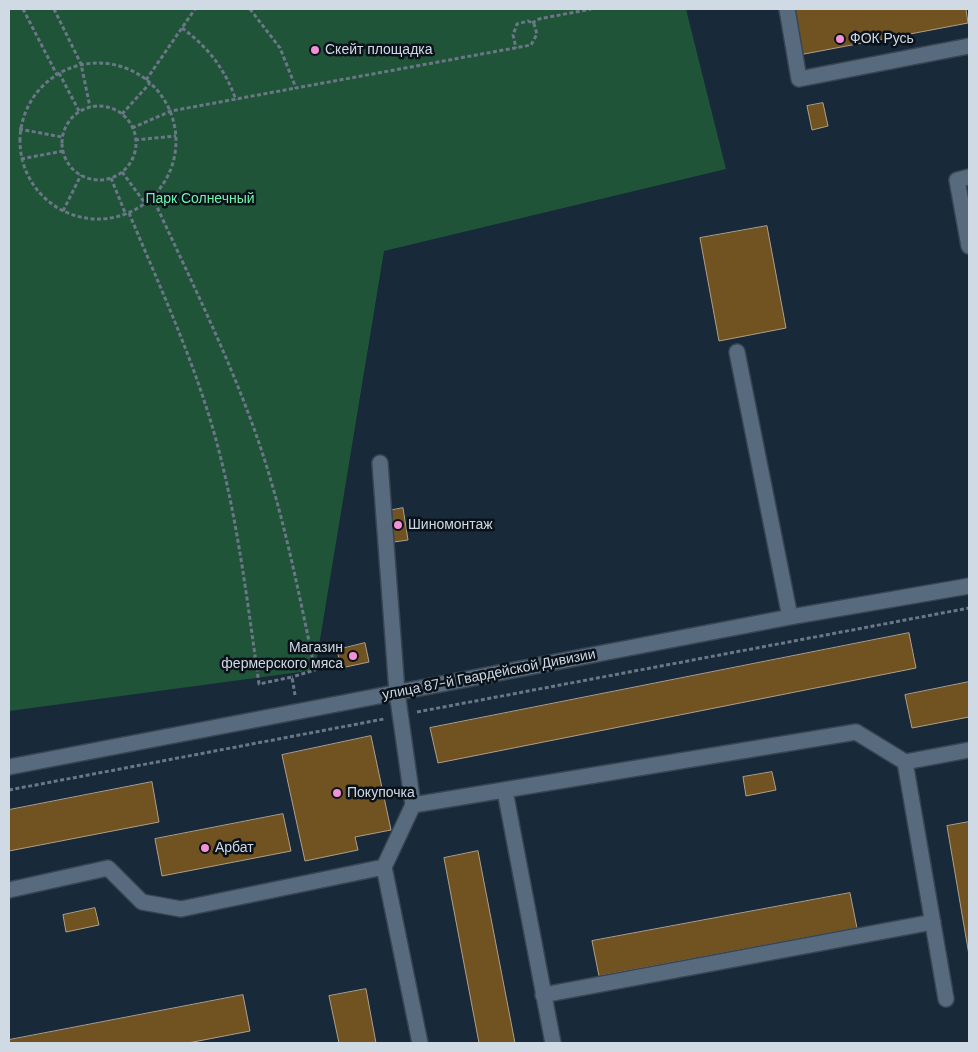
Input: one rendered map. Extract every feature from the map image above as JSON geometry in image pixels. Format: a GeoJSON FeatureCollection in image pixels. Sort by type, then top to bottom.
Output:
{"type":"FeatureCollection","features":[{"type":"Feature","properties":{"kind":"street"},"geometry":{"type":"LineString","coordinates":[[787,9],[799,79],[969,46]]}},
{"type":"Feature","properties":{"kind":"street"},"geometry":{"type":"LineString","coordinates":[[969,178],[957,180],[969,246]]}},
{"type":"Feature","properties":{"kind":"street"},"geometry":{"type":"LineString","coordinates":[[737,352],[790,617]]}},
{"type":"Feature","properties":{"kind":"street"},"geometry":{"type":"LineString","coordinates":[[380,463],[397,692],[413,805],[384,867],[420,1043]]}},
{"type":"Feature","properties":{"kind":"street","name":"улица 87-й Гвардейской Дивизии"},"geometry":{"type":"LineString","coordinates":[[9,767],[790,617],[969,586]]}},
{"type":"Feature","properties":{"kind":"street"},"geometry":{"type":"LineString","coordinates":[[413,805],[856,732],[905,762],[969,750]]}},
{"type":"Feature","properties":{"kind":"street"},"geometry":{"type":"LineString","coordinates":[[905,762],[946,999]]}},
{"type":"Feature","properties":{"kind":"street"},"geometry":{"type":"LineString","coordinates":[[505,791],[553,1043]]}},
{"type":"Feature","properties":{"kind":"street"},"geometry":{"type":"LineString","coordinates":[[9,890],[108,868],[142,902],[181,910],[384,867]]}},
{"type":"Feature","properties":{"kind":"street"},"geometry":{"type":"LineString","coordinates":[[543,996],[932,922]]}},
{"type":"Feature","properties":{"kind":"path"},"geometry":{"type":"LineString","coordinates":[[23,9],[79,112]]}},
{"type":"Feature","properties":{"kind":"path"},"geometry":{"type":"LineString","coordinates":[[54,9],[81,64],[90,107]]}},
{"type":"Feature","properties":{"kind":"path"},"geometry":{"type":"LineString","coordinates":[[146,80],[194,9]]}},
{"type":"Feature","properties":{"kind":"path"},"geometry":{"type":"LineString","coordinates":[[250,9],[280,48],[296,88]]}},
{"type":"Feature","properties":{"kind":"path"},"geometry":{"type":"LineString","coordinates":[[531,23],[539,19],[590,9]]}},
{"type":"Feature","properties":{"kind":"path"},"geometry":{"type":"LineString","coordinates":[[132,128],[171,111],[236,100],[296,88],[516,48],[531,45],[537,34],[534,24],[528,21],[517,24],[513,35],[516,48]]}},
{"type":"Feature","properties":{"kind":"path"},"geometry":{"type":"LineString","coordinates":[[182,28],[214,56],[229,80],[236,100]]}},
{"type":"Feature","properties":{"kind":"path"},"geometry":{"type":"LineString","coordinates":[[114,63],[138,73],[158,90],[171,111],[176,136],[174,162],[163,185],[145,204],[127,214],[105,219],[90,218],[62,211],[44,198],[34,186],[21,159],[19,129],[27,105],[42,84],[58,74],[81,64],[114,63]]}},
{"type":"Feature","properties":{"kind":"path"},"geometry":{"type":"LineString","coordinates":[[122,114],[150,83]]}},
{"type":"Feature","properties":{"kind":"path"},"geometry":{"type":"LineString","coordinates":[[102,106],[122,114],[132,128],[135,150],[131,162],[122,172],[111,178],[101,180],[81,175],[69,165],[63,151],[62,136],[70,119],[90,107],[102,106]]}},
{"type":"Feature","properties":{"kind":"path"},"geometry":{"type":"LineString","coordinates":[[19,129],[62,136]]}},
{"type":"Feature","properties":{"kind":"path"},"geometry":{"type":"LineString","coordinates":[[135,140],[176,136]]}},
{"type":"Feature","properties":{"kind":"path"},"geometry":{"type":"LineString","coordinates":[[21,159],[63,151]]}},
{"type":"Feature","properties":{"kind":"path"},"geometry":{"type":"LineString","coordinates":[[122,172],[145,204]]}},
{"type":"Feature","properties":{"kind":"path"},"geometry":{"type":"LineString","coordinates":[[62,211],[81,175]]}},
{"type":"Feature","properties":{"kind":"path"},"geometry":{"type":"LineString","coordinates":[[111,178],[185,347],[220,454],[243,569],[259,684],[315,670],[292,562],[259,443],[216,337],[152,196]]}},
{"type":"Feature","properties":{"kind":"path"},"geometry":{"type":"LineString","coordinates":[[9,790],[969,608]]}},
{"type":"Feature","properties":{"kind":"path"},"geometry":{"type":"LineString","coordinates":[[292,677],[303,734]]}},
{"type":"Feature","properties":{"kind":"green space","name":"Парк Солнечный"},"geometry":{"type":"Polygon","coordinates":[[[9,9],[686,9],[726,169],[384,251],[315,670],[9,711],[9,9]]]}},
{"type":"Feature","properties":{"kind":"building","name":"ФОК Русь"},"geometry":{"type":"Polygon","coordinates":[[[791,9],[966,9],[968,23],[799,55],[791,9]]]}},
{"type":"Feature","properties":{"kind":"building"},"geometry":{"type":"Polygon","coordinates":[[[823,103],[828,126],[812,130],[807,106],[823,103]]]}},
{"type":"Feature","properties":{"kind":"building"},"geometry":{"type":"Polygon","coordinates":[[[767,226],[786,328],[719,341],[700,238],[767,226]]]}},
{"type":"Feature","properties":{"kind":"building","name":"Шиномонтаж"},"geometry":{"type":"Polygon","coordinates":[[[403,508],[408,540],[394,542],[388,511],[403,508]]]}},
{"type":"Feature","properties":{"kind":"building"},"geometry":{"type":"Polygon","coordinates":[[[909,633],[916,668],[438,763],[430,728],[909,633]]]}},
{"type":"Feature","properties":{"kind":"building","name":"Магазин фермерского мяса"},"geometry":{"type":"Polygon","coordinates":[[[365,643],[369,662],[341,668],[337,650],[365,643]]]}},
{"type":"Feature","properties":{"kind":"building"},"geometry":{"type":"Polygon","coordinates":[[[969,682],[969,717],[912,728],[905,695],[969,682]]]}},
{"type":"Feature","properties":{"kind":"building","name":"Покупочка"},"geometry":{"type":"Polygon","coordinates":[[[371,736],[391,830],[355,837],[358,850],[305,861],[282,755],[371,736]]]}},
{"type":"Feature","properties":{"kind":"building"},"geometry":{"type":"Polygon","coordinates":[[[772,772],[776,790],[746,796],[743,777],[772,772]]]}},
{"type":"Feature","properties":{"kind":"building"},"geometry":{"type":"Polygon","coordinates":[[[152,782],[159,822],[9,851],[9,810],[152,782]]]}},
{"type":"Feature","properties":{"kind":"building"},"geometry":{"type":"Polygon","coordinates":[[[283,814],[291,851],[162,876],[155,839],[283,814]]]}},
{"type":"Feature","properties":{"kind":"building"},"geometry":{"type":"Polygon","coordinates":[[[969,822],[969,955],[947,826],[969,822]]]}},
{"type":"Feature","properties":{"kind":"building"},"geometry":{"type":"Polygon","coordinates":[[[478,851],[515,1043],[479,1043],[444,858],[478,851]]]}},
{"type":"Feature","properties":{"kind":"building"},"geometry":{"type":"Polygon","coordinates":[[[850,893],[857,928],[599,976],[592,941],[850,893]]]}},
{"type":"Feature","properties":{"kind":"building"},"geometry":{"type":"Polygon","coordinates":[[[95,908],[99,925],[66,932],[63,915],[95,908]]]}},
{"type":"Feature","properties":{"kind":"building"},"geometry":{"type":"Polygon","coordinates":[[[366,989],[376,1043],[339,1043],[329,996],[366,989]]]}},
{"type":"Feature","properties":{"kind":"building"},"geometry":{"type":"Polygon","coordinates":[[[243,995],[250,1031],[188,1043],[9,1043],[9,1040],[243,995]]]}},
{"type":"Feature","properties":{"kind":"place","name":"ФОК Русь"},"geometry":{"type":"Point","coordinates":[840,39]}},
{"type":"Feature","properties":{"kind":"place","name":"Скейт площадка"},"geometry":{"type":"Point","coordinates":[315,50]}},
{"type":"Feature","properties":{"kind":"place","name":"Шиномонтаж"},"geometry":{"type":"Point","coordinates":[398,525]}},
{"type":"Feature","properties":{"kind":"place","name":"Магазин фермерского мяса"},"geometry":{"type":"Point","coordinates":[353,656]}},
{"type":"Feature","properties":{"kind":"place","name":"Покупочка"},"geometry":{"type":"Point","coordinates":[337,793]}},
{"type":"Feature","properties":{"kind":"place","name":"Арбат"},"geometry":{"type":"Point","coordinates":[205,848]}}]}
